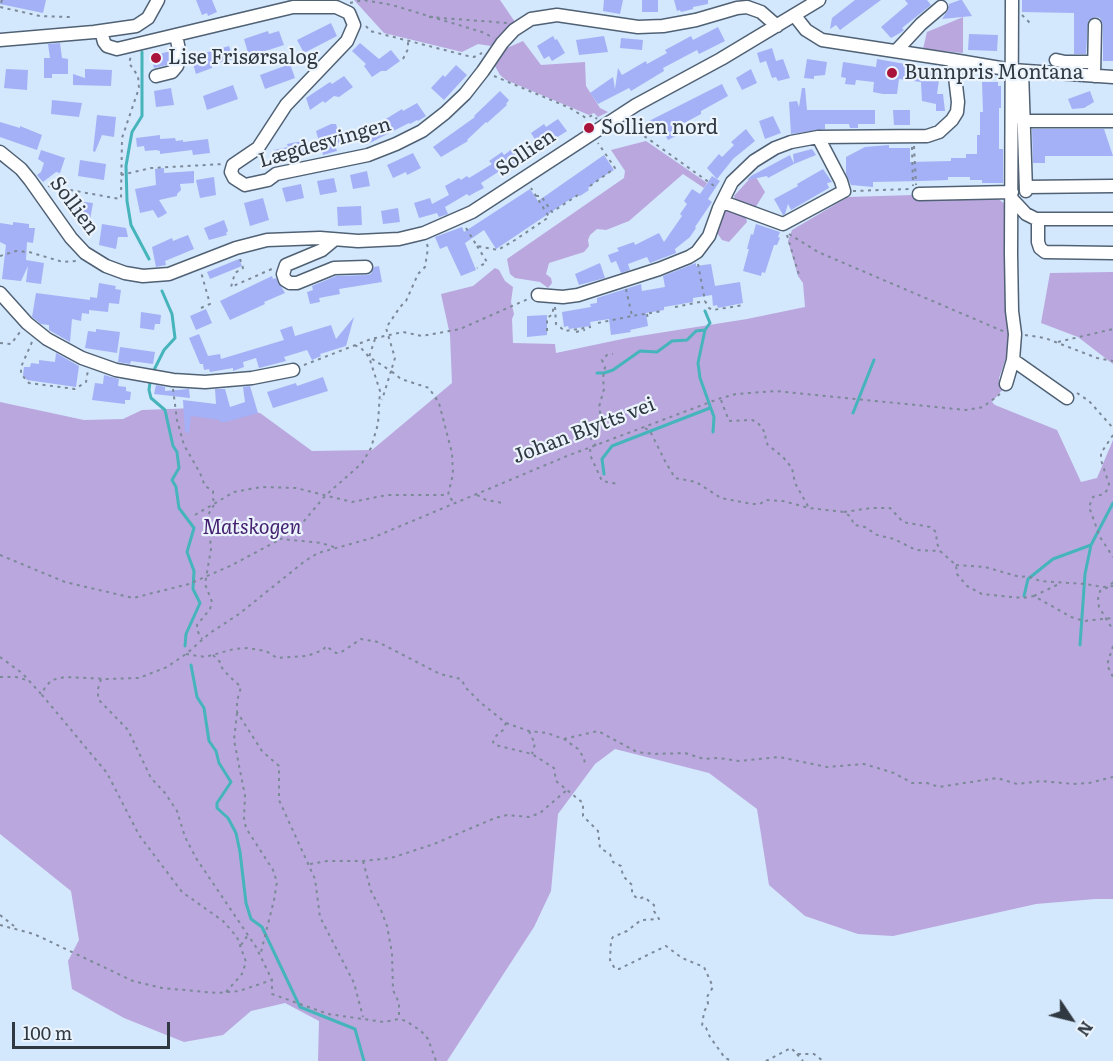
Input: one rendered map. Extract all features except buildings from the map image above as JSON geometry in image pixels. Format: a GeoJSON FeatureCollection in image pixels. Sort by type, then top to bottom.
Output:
{"type":"FeatureCollection","features":[{"type":"Feature","properties":{"kind":"street"},"geometry":{"type":"LineString","coordinates":[[0,40],[136,26],[148,18],[158,0]]}},
{"type":"Feature","properties":{"kind":"street","name":"Sollien"},"geometry":{"type":"LineString","coordinates":[[0,152],[21,169],[84,253],[116,271],[143,276],[159,275],[182,270],[236,248],[278,238],[389,240],[424,233],[460,218],[636,105],[721,59],[819,0]]}},
{"type":"Feature","properties":{"kind":"street"},"geometry":{"type":"LineString","coordinates":[[1012,0],[1023,121],[1026,189],[1113,186]]}},
{"type":"Feature","properties":{"kind":"street"},"geometry":{"type":"LineString","coordinates":[[102,31],[107,46],[117,49],[293,7],[340,8]]}},
{"type":"Feature","properties":{"kind":"street","name":"Lægdesvingen"},"geometry":{"type":"LineString","coordinates":[[340,8],[349,13],[354,21],[350,38],[286,105],[258,148],[233,165],[231,172],[241,184],[268,180],[276,174],[353,159],[408,139],[440,117],[465,94],[502,43],[518,26],[540,17],[557,15],[638,27],[663,26],[747,7],[761,12],[777,26]]}},
{"type":"Feature","properties":{"kind":"street"},"geometry":{"type":"LineString","coordinates":[[896,51],[941,7]]}},
{"type":"Feature","properties":{"kind":"street"},"geometry":{"type":"LineString","coordinates":[[795,16],[806,30],[822,40],[1017,71],[1113,77]]}},
{"type":"Feature","properties":{"kind":"street"},"geometry":{"type":"LineString","coordinates":[[1094,76],[1095,25]]}},
{"type":"Feature","properties":{"kind":"street"},"geometry":{"type":"LineString","coordinates":[[156,76],[172,72],[177,66],[180,55],[176,35]]}},
{"type":"Feature","properties":{"kind":"street"},"geometry":{"type":"LineString","coordinates":[[538,295],[564,297],[578,295],[689,257],[697,252],[709,236],[732,182],[763,154],[791,142],[818,137],[913,137],[939,132],[946,127],[957,112],[958,91],[953,60]]}},
{"type":"Feature","properties":{"kind":"street"},"geometry":{"type":"LineString","coordinates":[[1056,60],[1095,62]]}},
{"type":"Feature","properties":{"kind":"street"},"geometry":{"type":"LineString","coordinates":[[1006,384],[1013,360],[1015,334],[1012,311],[1012,200],[1017,71]]}},
{"type":"Feature","properties":{"kind":"street"},"geometry":{"type":"LineString","coordinates":[[1023,121],[1113,121]]}},
{"type":"Feature","properties":{"kind":"street"},"geometry":{"type":"LineString","coordinates":[[725,198],[783,224],[844,191],[818,137]]}},
{"type":"Feature","properties":{"kind":"street"},"geometry":{"type":"LineString","coordinates":[[918,194],[1012,200],[1026,214],[1038,219],[1113,219]]}},
{"type":"Feature","properties":{"kind":"street"},"geometry":{"type":"LineString","coordinates":[[1038,219],[1040,248],[1045,252],[1113,254]]}},
{"type":"Feature","properties":{"kind":"street"},"geometry":{"type":"LineString","coordinates":[[334,240],[322,250],[286,265],[283,276],[285,280],[292,284],[334,268],[366,267]]}},
{"type":"Feature","properties":{"kind":"street"},"geometry":{"type":"LineString","coordinates":[[0,293],[27,323],[66,351],[97,365],[132,374],[205,382],[234,380],[293,370]]}},
{"type":"Feature","properties":{"kind":"street"},"geometry":{"type":"LineString","coordinates":[[1013,360],[1067,398]]}},
{"type":"Feature","properties":{"kind":"path"},"geometry":{"type":"LineString","coordinates":[[3,0],[0,7],[40,16],[70,17]]}},
{"type":"Feature","properties":{"kind":"path"},"geometry":{"type":"LineString","coordinates":[[340,8],[356,0],[392,5],[482,32],[502,43]]}},
{"type":"Feature","properties":{"kind":"path"},"geometry":{"type":"LineString","coordinates":[[427,17],[511,23],[518,26]]}},
{"type":"Feature","properties":{"kind":"path"},"geometry":{"type":"LineString","coordinates":[[364,22],[370,31],[474,57],[481,52],[486,55]]}},
{"type":"Feature","properties":{"kind":"path"},"geometry":{"type":"LineString","coordinates":[[403,59],[408,50],[408,41]]}},
{"type":"Feature","properties":{"kind":"path"},"geometry":{"type":"LineString","coordinates":[[36,189],[47,186],[120,199],[122,138],[139,88],[138,76],[129,63],[132,54]]}},
{"type":"Feature","properties":{"kind":"path"},"geometry":{"type":"LineString","coordinates":[[483,71],[570,108],[586,118],[593,115],[597,118]]}},
{"type":"Feature","properties":{"kind":"path"},"geometry":{"type":"LineString","coordinates":[[627,123],[725,198]]}},
{"type":"Feature","properties":{"kind":"path"},"geometry":{"type":"LineString","coordinates":[[844,191],[913,189],[912,145],[910,143],[913,137]]}},
{"type":"Feature","properties":{"kind":"path"},"geometry":{"type":"LineString","coordinates":[[913,137],[916,194],[918,194]]}},
{"type":"Feature","properties":{"kind":"path"},"geometry":{"type":"LineString","coordinates":[[590,186],[615,168],[596,140]]}},
{"type":"Feature","properties":{"kind":"path"},"geometry":{"type":"LineString","coordinates":[[121,175],[151,168],[202,164],[233,165]]}},
{"type":"Feature","properties":{"kind":"path"},"geometry":{"type":"LineString","coordinates":[[477,246],[498,250],[547,219],[549,216],[524,178]]}},
{"type":"Feature","properties":{"kind":"path"},"geometry":{"type":"LineString","coordinates":[[536,196],[541,196],[552,212],[581,193]]}},
{"type":"Feature","properties":{"kind":"path"},"geometry":{"type":"LineString","coordinates":[[460,218],[487,262],[477,268]]}},
{"type":"Feature","properties":{"kind":"path"},"geometry":{"type":"LineString","coordinates":[[380,404],[395,358],[386,328],[406,301],[418,274],[425,267],[428,248],[424,233]]}},
{"type":"Feature","properties":{"kind":"path"},"geometry":{"type":"LineString","coordinates":[[799,275],[787,233],[818,252],[1001,332],[1032,335],[1058,342],[1097,358],[1113,361]]}},
{"type":"Feature","properties":{"kind":"path"},"geometry":{"type":"LineString","coordinates":[[236,248],[243,268],[235,273],[231,287],[280,265],[286,265]]}},
{"type":"Feature","properties":{"kind":"path"},"geometry":{"type":"LineString","coordinates":[[0,256],[16,251],[29,252],[63,262],[77,261],[84,253]]}},
{"type":"Feature","properties":{"kind":"path"},"geometry":{"type":"LineString","coordinates":[[699,267],[705,301],[709,308],[713,310],[743,305]]}},
{"type":"Feature","properties":{"kind":"path"},"geometry":{"type":"LineString","coordinates":[[201,308],[210,304],[203,279]]}},
{"type":"Feature","properties":{"kind":"path"},"geometry":{"type":"LineString","coordinates":[[293,370],[354,345],[388,335],[403,332],[422,336],[459,329],[538,295]]}},
{"type":"Feature","properties":{"kind":"path"},"geometry":{"type":"LineString","coordinates":[[628,296],[632,316]]}},
{"type":"Feature","properties":{"kind":"path"},"geometry":{"type":"LineString","coordinates":[[676,313],[676,307],[705,301]]}},
{"type":"Feature","properties":{"kind":"path"},"geometry":{"type":"LineString","coordinates":[[555,302],[556,324],[565,331],[585,330]]}},
{"type":"Feature","properties":{"kind":"path"},"geometry":{"type":"LineString","coordinates":[[603,328],[600,323],[662,311],[663,318]]}},
{"type":"Feature","properties":{"kind":"path"},"geometry":{"type":"LineString","coordinates":[[548,331],[547,318],[553,314]]}},
{"type":"Feature","properties":{"kind":"path"},"geometry":{"type":"LineString","coordinates":[[647,314],[648,321]]}},
{"type":"Feature","properties":{"kind":"path"},"geometry":{"type":"LineString","coordinates":[[617,320],[617,326]]}},
{"type":"Feature","properties":{"kind":"path"},"geometry":{"type":"LineString","coordinates":[[0,343],[11,344],[27,323]]}},
{"type":"Feature","properties":{"kind":"path"},"geometry":{"type":"LineString","coordinates":[[576,332],[591,327]]}},
{"type":"Feature","properties":{"kind":"path"},"geometry":{"type":"LineString","coordinates":[[1058,342],[1113,329]]}},
{"type":"Feature","properties":{"kind":"path"},"geometry":{"type":"LineString","coordinates":[[0,555],[65,582],[133,598],[189,584],[281,539],[304,521],[325,496],[362,463],[371,448],[378,424],[380,404],[380,391],[369,357],[375,339]]}},
{"type":"Feature","properties":{"kind":"path"},"geometry":{"type":"LineString","coordinates":[[32,343],[21,367],[21,374],[29,383],[75,389],[86,382]]}},
{"type":"Feature","properties":{"kind":"path"},"geometry":{"type":"LineString","coordinates":[[354,345],[401,379],[429,388],[439,403],[452,453],[453,474],[448,495]]}},
{"type":"Feature","properties":{"kind":"path"},"geometry":{"type":"LineString","coordinates":[[596,446],[591,439],[602,422],[599,407],[605,367],[602,360],[607,355],[613,354]]}},
{"type":"Feature","properties":{"kind":"path"},"geometry":{"type":"LineString","coordinates":[[173,380],[174,403],[184,445],[205,486],[212,489],[215,503],[208,515],[212,549],[206,589],[212,602],[210,609],[197,625],[202,639]]}},
{"type":"Feature","properties":{"kind":"path","name":"Johan Blytts vei"},"geometry":{"type":"LineString","coordinates":[[42,695],[45,687],[52,680],[140,678],[167,667],[318,553],[372,538],[590,448],[721,398],[758,391],[776,391],[966,410],[991,402],[1006,384]]}},
{"type":"Feature","properties":{"kind":"path"},"geometry":{"type":"LineString","coordinates":[[1067,398],[1071,390],[1089,401],[1113,428]]}},
{"type":"Feature","properties":{"kind":"path"},"geometry":{"type":"LineString","coordinates":[[721,398],[729,421],[752,420],[759,423],[766,434],[765,440],[768,445],[792,468],[795,483],[809,508]]}},
{"type":"Feature","properties":{"kind":"path"},"geometry":{"type":"LineString","coordinates":[[645,428],[650,431],[675,478],[696,482],[726,500],[740,500],[752,504],[760,504],[766,500],[783,501],[809,508],[849,513],[871,508],[890,508],[903,522],[930,527],[936,532],[940,551],[956,565],[985,567],[1020,577],[1028,576],[1040,581],[1112,585]]}},
{"type":"Feature","properties":{"kind":"path"},"geometry":{"type":"LineString","coordinates":[[1113,435],[1101,453],[1109,484],[1104,494],[1093,497],[1089,507],[1100,537],[1113,557]]}},
{"type":"Feature","properties":{"kind":"path"},"geometry":{"type":"LineString","coordinates":[[590,448],[596,470],[602,481],[618,484]]}},
{"type":"Feature","properties":{"kind":"path"},"geometry":{"type":"LineString","coordinates":[[195,515],[237,490],[261,487],[296,488],[352,502],[387,495],[448,495]]}},
{"type":"Feature","properties":{"kind":"path"},"geometry":{"type":"LineString","coordinates":[[448,495],[455,504]]}},
{"type":"Feature","properties":{"kind":"path"},"geometry":{"type":"LineString","coordinates":[[477,495],[486,500],[503,503]]}},
{"type":"Feature","properties":{"kind":"path"},"geometry":{"type":"LineString","coordinates":[[844,512],[851,517],[854,525],[866,527],[877,535],[894,539],[916,550],[940,551]]}},
{"type":"Feature","properties":{"kind":"path"},"geometry":{"type":"LineString","coordinates":[[281,539],[321,543],[334,547]]}},
{"type":"Feature","properties":{"kind":"path"},"geometry":{"type":"LineString","coordinates":[[956,565],[957,574],[967,586],[982,594],[1023,598],[1034,596],[1063,582]]}},
{"type":"Feature","properties":{"kind":"path"},"geometry":{"type":"LineString","coordinates":[[1112,585],[1100,591],[1098,598],[1099,607],[1113,630]]}},
{"type":"Feature","properties":{"kind":"path"},"geometry":{"type":"LineString","coordinates":[[1034,596],[1071,617],[1084,621],[1113,618]]}},
{"type":"Feature","properties":{"kind":"path"},"geometry":{"type":"LineString","coordinates":[[186,654],[205,657],[234,649],[248,648],[266,651],[277,658],[307,656],[323,650],[326,646],[340,653],[361,639],[378,642],[440,674],[460,678],[485,708],[506,723],[564,739],[578,749],[584,758],[585,765]]}},
{"type":"Feature","properties":{"kind":"path"},"geometry":{"type":"LineString","coordinates":[[1113,646],[1107,665],[1113,677]]}},
{"type":"Feature","properties":{"kind":"path"},"geometry":{"type":"LineString","coordinates":[[213,655],[241,687],[234,740],[245,796],[244,818],[246,828],[273,870],[277,882],[260,956]]}},
{"type":"Feature","properties":{"kind":"path"},"geometry":{"type":"LineString","coordinates":[[0,657],[30,681],[107,773],[140,835],[178,887],[193,901],[223,921],[237,937],[246,962],[242,974],[226,992]]}},
{"type":"Feature","properties":{"kind":"path"},"geometry":{"type":"LineString","coordinates":[[0,676],[30,681]]}},
{"type":"Feature","properties":{"kind":"path"},"geometry":{"type":"LineString","coordinates":[[101,679],[98,699],[128,730],[151,778],[177,811],[185,837],[196,858],[260,956],[272,980],[273,994],[328,1014],[384,1022],[399,1019],[406,1021],[428,1039],[436,1061]]}},
{"type":"Feature","properties":{"kind":"path"},"geometry":{"type":"LineString","coordinates":[[237,712],[262,752],[279,766],[279,800],[315,879],[320,917],[354,982],[363,1018]]}},
{"type":"Feature","properties":{"kind":"path"},"geometry":{"type":"LineString","coordinates":[[506,723],[503,730],[495,737],[493,742],[495,745],[532,754],[554,768],[556,781],[583,803],[583,816],[598,831],[600,848],[610,854],[613,862],[621,866],[623,876],[632,885],[632,894],[638,899],[644,897],[654,905],[654,911],[659,919],[641,921],[611,940],[610,960],[615,969],[666,946],[682,958],[704,967],[713,987],[707,997],[708,1004],[702,1026],[706,1028],[725,1058],[732,1061]]}},
{"type":"Feature","properties":{"kind":"path"},"geometry":{"type":"LineString","coordinates":[[529,731],[535,744],[532,754]]}},
{"type":"Feature","properties":{"kind":"path"},"geometry":{"type":"LineString","coordinates":[[564,739],[598,731],[637,752],[685,753],[704,759],[719,758],[739,761],[779,757],[827,767],[864,764],[894,773],[912,783],[927,783],[939,787],[997,778],[1017,784],[1042,781],[1089,783],[1113,777]]}},
{"type":"Feature","properties":{"kind":"path"},"geometry":{"type":"LineString","coordinates":[[309,865],[327,861],[391,858],[434,844],[507,815],[529,817],[540,813],[568,789]]}},
{"type":"Feature","properties":{"kind":"path"},"geometry":{"type":"LineString","coordinates":[[363,861],[371,891],[387,926],[392,953],[393,990],[399,1003],[399,1019]]}},
{"type":"Feature","properties":{"kind":"path"},"geometry":{"type":"LineString","coordinates":[[0,915],[16,928]]}},
{"type":"Feature","properties":{"kind":"path"},"geometry":{"type":"LineString","coordinates":[[0,925],[34,934],[133,981],[185,990],[239,992],[272,980]]}},
{"type":"Feature","properties":{"kind":"path"},"geometry":{"type":"LineString","coordinates":[[241,945],[248,935]]}},
{"type":"Feature","properties":{"kind":"path"},"geometry":{"type":"LineString","coordinates":[[766,1061],[791,1048],[803,1061]]}},
{"type":"Feature","properties":{"kind":"path"},"geometry":{"type":"LineString","coordinates":[[797,1054],[814,1054],[823,1061]]}},
{"type":"Feature","properties":{"kind":"green space"},"geometry":{"type":"Polygon","coordinates":[[[354,0],[500,0],[515,22],[491,46],[478,44],[462,52],[384,33],[354,0]]]}},
{"type":"Feature","properties":{"kind":"green space"},"geometry":{"type":"Polygon","coordinates":[[[963,17],[963,53],[923,49],[927,32],[963,17]]]}},
{"type":"Feature","properties":{"kind":"green space"},"geometry":{"type":"Polygon","coordinates":[[[523,41],[541,65],[585,62],[586,86],[600,108],[608,112],[598,117],[594,113],[589,115],[506,80],[500,75],[495,66],[507,48],[523,41]]]}},
{"type":"Feature","properties":{"kind":"green space"},"geometry":{"type":"Polygon","coordinates":[[[646,141],[707,183],[704,188],[683,174],[629,221],[606,230],[597,229],[590,235],[589,246],[584,252],[549,263],[546,274],[551,278],[552,283],[548,288],[540,282],[515,278],[510,274],[507,259],[624,178],[625,171],[611,150],[646,141]]]}},
{"type":"Feature","properties":{"kind":"green space"},"geometry":{"type":"Polygon","coordinates":[[[754,174],[765,192],[755,208],[736,204],[734,196],[754,174]]]}},
{"type":"Feature","properties":{"kind":"green space","name":"Matskogen"},"geometry":{"type":"Polygon","coordinates":[[[914,195],[915,198],[997,198],[1005,204],[1009,337],[1006,358],[999,378],[1002,390],[992,402],[1057,430],[1081,482],[1097,478],[1113,440],[1113,899],[1036,904],[893,936],[858,934],[805,916],[769,885],[757,809],[709,773],[615,749],[595,764],[558,814],[551,891],[534,927],[447,1061],[318,1061],[319,1021],[285,1003],[251,1011],[223,1035],[184,1042],[124,1018],[72,989],[68,961],[79,940],[71,891],[0,834],[0,402],[84,420],[123,419],[142,410],[195,408],[260,413],[312,451],[372,450],[452,383],[450,335],[441,294],[473,286],[495,268],[513,287],[511,302],[514,314],[512,319],[513,343],[555,344],[556,353],[627,338],[747,319],[805,307],[803,283],[798,276],[788,241],[792,230],[848,197],[914,195]]]}},
{"type":"Feature","properties":{"kind":"green space"},"geometry":{"type":"Polygon","coordinates":[[[725,206],[745,214],[747,222],[729,242],[722,240],[715,230],[725,206]]]}},
{"type":"Feature","properties":{"kind":"green space"},"geometry":{"type":"Polygon","coordinates":[[[1113,272],[1113,364],[1078,337],[1041,323],[1050,273],[1113,272]]]}},
{"type":"Feature","properties":{"kind":"waterway"},"geometry":{"type":"LineString","coordinates":[[142,52],[142,116],[132,132],[130,143],[126,166],[127,201],[131,225],[149,259]]}},
{"type":"Feature","properties":{"kind":"waterway"},"geometry":{"type":"LineString","coordinates":[[153,372],[164,350],[175,338],[172,314],[162,291]]}},
{"type":"Feature","properties":{"kind":"waterway"},"geometry":{"type":"LineString","coordinates":[[597,373],[613,370],[640,351],[657,352],[672,341],[687,340],[696,331],[705,330],[710,323],[705,311]]}},
{"type":"Feature","properties":{"kind":"waterway"},"geometry":{"type":"LineString","coordinates":[[705,330],[698,363],[700,378],[714,417],[713,432]]}},
{"type":"Feature","properties":{"kind":"waterway"},"geometry":{"type":"LineString","coordinates":[[853,413],[874,360]]}},
{"type":"Feature","properties":{"kind":"waterway"},"geometry":{"type":"LineString","coordinates":[[150,382],[151,398],[165,410],[173,446],[177,452],[179,468],[172,480],[176,487],[179,508],[194,528],[187,552],[194,571],[193,589],[200,603],[186,634],[185,646]]}},
{"type":"Feature","properties":{"kind":"waterway"},"geometry":{"type":"LineString","coordinates":[[604,474],[602,459],[612,446],[710,408]]}},
{"type":"Feature","properties":{"kind":"waterway"},"geometry":{"type":"LineString","coordinates":[[1080,645],[1085,574],[1091,545],[1113,503]]}},
{"type":"Feature","properties":{"kind":"waterway"},"geometry":{"type":"LineString","coordinates":[[1024,596],[1028,579],[1053,559],[1091,545]]}},
{"type":"Feature","properties":{"kind":"waterway"},"geometry":{"type":"LineString","coordinates":[[191,665],[197,697],[204,708],[209,741],[231,782],[217,803],[217,808],[228,818],[236,833],[246,903],[251,919],[262,927],[300,1007],[355,1029],[364,1061]]}},
{"type":"Feature","properties":{"kind":"place","name":"Lise Frisørsalog"},"geometry":{"type":"Point","coordinates":[156,58]}},
{"type":"Feature","properties":{"kind":"place","name":"Bunnpris Montana"},"geometry":{"type":"Point","coordinates":[892,73]}},
{"type":"Feature","properties":{"kind":"place","name":"Sollien nord"},"geometry":{"type":"Point","coordinates":[589,128]}}]}
